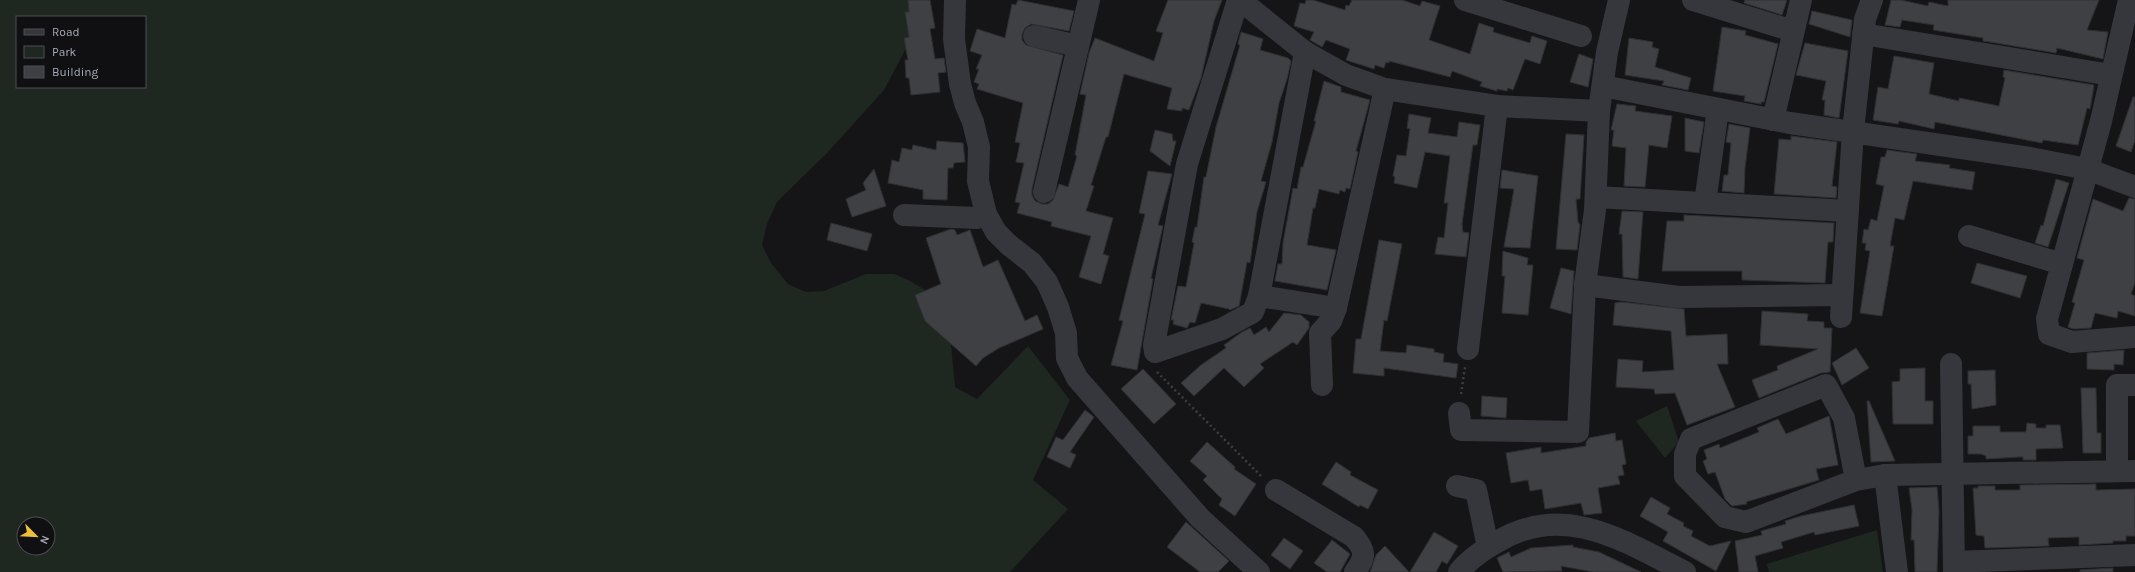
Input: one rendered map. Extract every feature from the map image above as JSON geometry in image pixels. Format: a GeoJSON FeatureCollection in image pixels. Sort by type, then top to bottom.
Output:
{"type":"FeatureCollection","features":[{"type":"Feature","properties":{"kind":"street"},"geometry":{"type":"LineString","coordinates":[[955,0],[954,39],[958,69],[965,103],[973,122],[979,148],[978,181],[986,214],[996,232],[1032,264],[1047,282],[1058,307],[1066,333],[1067,358],[1078,378],[1200,518],[1259,572]]}},
{"type":"Feature","properties":{"kind":"street"},"geometry":{"type":"LineString","coordinates":[[1044,192],[1089,0]]}},
{"type":"Feature","properties":{"kind":"street"},"geometry":{"type":"LineString","coordinates":[[1306,52],[1259,296],[1254,312],[1222,329],[1155,352],[1154,344],[1186,164],[1239,0],[1306,52],[1346,75],[1385,89],[1497,106],[1599,111]]}},
{"type":"Feature","properties":{"kind":"street"},"geometry":{"type":"LineString","coordinates":[[1465,0],[1581,36]]}},
{"type":"Feature","properties":{"kind":"street"},"geometry":{"type":"LineString","coordinates":[[1458,413],[1461,430],[1578,432],[1585,285],[1596,197],[1599,111],[1607,52],[1619,0]]}},
{"type":"Feature","properties":{"kind":"street"},"geometry":{"type":"LineString","coordinates":[[1693,0],[1793,30]]}},
{"type":"Feature","properties":{"kind":"street"},"geometry":{"type":"LineString","coordinates":[[1773,120],[1801,0]]}},
{"type":"Feature","properties":{"kind":"street"},"geometry":{"type":"LineString","coordinates":[[1841,317],[1853,131],[1864,19],[1872,0]]}},
{"type":"Feature","properties":{"kind":"street"},"geometry":{"type":"LineString","coordinates":[[2129,0],[2087,169],[2047,319],[2049,334],[2072,342],[2135,337]]}},
{"type":"Feature","properties":{"kind":"street"},"geometry":{"type":"LineString","coordinates":[[1863,34],[2111,75]]}},
{"type":"Feature","properties":{"kind":"street"},"geometry":{"type":"LineString","coordinates":[[1034,36],[1078,46]]}},
{"type":"Feature","properties":{"kind":"street"},"geometry":{"type":"LineString","coordinates":[[1603,86],[1773,120],[2030,158],[2087,169],[2135,187]]}},
{"type":"Feature","properties":{"kind":"street"},"geometry":{"type":"LineString","coordinates":[[1322,385],[1320,334],[1331,322],[1336,308],[1385,89]]}},
{"type":"Feature","properties":{"kind":"street"},"geometry":{"type":"LineString","coordinates":[[1468,349],[1497,106]]}},
{"type":"Feature","properties":{"kind":"street"},"geometry":{"type":"LineString","coordinates":[[1705,204],[1718,109]]}},
{"type":"Feature","properties":{"kind":"street"},"geometry":{"type":"LineString","coordinates":[[1596,197],[1848,211]]}},
{"type":"Feature","properties":{"kind":"street"},"geometry":{"type":"LineString","coordinates":[[904,215],[977,218],[986,214]]}},
{"type":"Feature","properties":{"kind":"street"},"geometry":{"type":"LineString","coordinates":[[1969,236],[2062,264]]}},
{"type":"Feature","properties":{"kind":"street"},"geometry":{"type":"LineString","coordinates":[[1585,285],[1679,298],[1842,295]]}},
{"type":"Feature","properties":{"kind":"street"},"geometry":{"type":"LineString","coordinates":[[1259,296],[1336,308]]}},
{"type":"Feature","properties":{"kind":"street"},"geometry":{"type":"LineString","coordinates":[[1951,364],[1954,567],[2135,556]]}},
{"type":"Feature","properties":{"kind":"street"},"geometry":{"type":"LineString","coordinates":[[1856,480],[1844,418],[1826,385],[1691,439],[1685,454],[1685,476],[1725,517],[1746,522],[1856,480],[1885,475],[2126,471],[2117,385],[2135,385]]}},
{"type":"Feature","properties":{"kind":"street"},"geometry":{"type":"LineString","coordinates":[[1885,475],[1897,572]]}},
{"type":"Feature","properties":{"kind":"street"},"geometry":{"type":"LineString","coordinates":[[1457,486],[1476,490],[1488,547]]}},
{"type":"Feature","properties":{"kind":"street"},"geometry":{"type":"LineString","coordinates":[[1276,490],[1354,537],[1362,547],[1363,562],[1355,572]]}},
{"type":"Feature","properties":{"kind":"street"},"geometry":{"type":"LineString","coordinates":[[1459,572],[1466,564],[1488,547],[1511,533],[1528,527],[1553,525],[1599,530],[1650,564],[1684,572]]}},
{"type":"Feature","properties":{"kind":"path"},"geometry":{"type":"LineString","coordinates":[[1458,413],[1468,349]]}},
{"type":"Feature","properties":{"kind":"path"},"geometry":{"type":"LineString","coordinates":[[1155,352],[1153,367],[1276,490]]}},
{"type":"Feature","properties":{"kind":"green space"},"geometry":{"type":"Polygon","coordinates":[[[0,0],[922,0],[910,41],[884,90],[828,152],[777,202],[767,224],[762,245],[771,263],[788,284],[806,292],[824,291],[866,274],[894,274],[927,291],[941,315],[951,345],[955,387],[977,399],[1028,346],[1070,400],[1033,480],[1068,509],[1010,572],[0,572],[0,0]]]}},
{"type":"Feature","properties":{"kind":"green space"},"geometry":{"type":"Polygon","coordinates":[[[1667,406],[1679,442],[1665,458],[1636,421],[1667,406]]]}},
{"type":"Feature","properties":{"kind":"green space"},"geometry":{"type":"Polygon","coordinates":[[[1877,530],[1883,572],[1769,572],[1767,564],[1877,530]]]}},
{"type":"Feature","properties":{"kind":"building"},"geometry":{"type":"Polygon","coordinates":[[[908,0],[930,0],[935,28],[930,29],[935,59],[944,58],[946,72],[938,73],[940,92],[911,95],[909,78],[906,78],[905,60],[908,60],[904,38],[909,37],[905,12],[909,12],[908,0]]]}},
{"type":"Feature","properties":{"kind":"building"},"geometry":{"type":"Polygon","coordinates":[[[1018,0],[1074,11],[1069,31],[1031,24],[1025,28],[1022,34],[1022,40],[1026,45],[1063,55],[1032,189],[1032,195],[1035,201],[1042,204],[1048,204],[1053,200],[1059,184],[1068,187],[1077,156],[1075,155],[1086,95],[1080,94],[1089,53],[1095,38],[1154,61],[1163,33],[1156,31],[1168,0],[1222,0],[1214,21],[1201,78],[1189,110],[1182,108],[1182,111],[1167,109],[1172,88],[1124,74],[1108,137],[1106,137],[1091,185],[1094,186],[1086,211],[1113,218],[1103,254],[1109,256],[1101,284],[1079,277],[1091,236],[1051,226],[1052,222],[1017,213],[1020,203],[1015,202],[1024,163],[1016,162],[1020,143],[1015,142],[1023,103],[977,89],[979,84],[974,82],[979,69],[976,69],[982,55],[970,51],[977,29],[1005,38],[1012,4],[1016,5],[1018,0]]]}},
{"type":"Feature","properties":{"kind":"building"},"geometry":{"type":"Polygon","coordinates":[[[1306,0],[1313,0],[1345,10],[1346,5],[1349,6],[1352,0],[1402,0],[1420,6],[1422,1],[1440,6],[1429,40],[1470,54],[1479,23],[1494,28],[1493,32],[1530,43],[1532,36],[1547,41],[1540,64],[1525,59],[1513,90],[1508,88],[1507,91],[1497,89],[1497,91],[1480,86],[1482,82],[1452,71],[1450,77],[1389,61],[1389,63],[1386,62],[1384,68],[1375,65],[1374,69],[1346,60],[1350,49],[1326,40],[1322,47],[1310,40],[1314,32],[1294,26],[1300,3],[1305,4],[1306,0]]]}},
{"type":"Feature","properties":{"kind":"building"},"geometry":{"type":"Polygon","coordinates":[[[1745,0],[1787,0],[1782,15],[1744,3],[1745,0]]]}},
{"type":"Feature","properties":{"kind":"building"},"geometry":{"type":"Polygon","coordinates":[[[1891,0],[1901,0],[1928,6],[1929,2],[1948,6],[1948,0],[2099,0],[2087,30],[2108,32],[2103,59],[2057,48],[2056,53],[1983,41],[1983,38],[1933,30],[1934,25],[1902,20],[1900,27],[1885,25],[1891,0]]]}},
{"type":"Feature","properties":{"kind":"building"},"geometry":{"type":"Polygon","coordinates":[[[1812,11],[1852,20],[1850,37],[1809,24],[1812,11]]]}},
{"type":"Feature","properties":{"kind":"building"},"geometry":{"type":"Polygon","coordinates":[[[1722,27],[1746,31],[1745,35],[1778,44],[1764,102],[1761,102],[1761,104],[1744,101],[1745,96],[1713,91],[1722,27]]]}},
{"type":"Feature","properties":{"kind":"building"},"geometry":{"type":"Polygon","coordinates":[[[1241,32],[1263,39],[1260,50],[1288,58],[1291,61],[1279,103],[1272,142],[1261,181],[1266,182],[1257,212],[1250,263],[1247,262],[1239,306],[1230,310],[1201,303],[1195,323],[1190,322],[1187,328],[1173,324],[1174,320],[1171,320],[1178,286],[1186,287],[1194,243],[1192,242],[1195,227],[1197,227],[1204,177],[1206,177],[1216,127],[1240,45],[1238,44],[1241,32]]]}},
{"type":"Feature","properties":{"kind":"building"},"geometry":{"type":"Polygon","coordinates":[[[1629,38],[1653,42],[1652,47],[1659,49],[1655,67],[1691,78],[1688,90],[1662,85],[1664,81],[1625,75],[1629,38]]]}},
{"type":"Feature","properties":{"kind":"building"},"geometry":{"type":"Polygon","coordinates":[[[1805,43],[1848,51],[1839,118],[1824,115],[1825,100],[1822,100],[1826,81],[1796,75],[1805,43]]]}},
{"type":"Feature","properties":{"kind":"building"},"geometry":{"type":"Polygon","coordinates":[[[1579,54],[1593,59],[1588,87],[1570,82],[1579,54]]]}},
{"type":"Feature","properties":{"kind":"building"},"geometry":{"type":"Polygon","coordinates":[[[1894,56],[1934,63],[1929,94],[1959,101],[1959,98],[1999,106],[2005,78],[2003,77],[2004,70],[2094,85],[2090,109],[2087,108],[2078,145],[2043,140],[2042,143],[1935,122],[1934,129],[1899,121],[1898,124],[1873,120],[1878,87],[1888,89],[1894,56]]]}},
{"type":"Feature","properties":{"kind":"building"},"geometry":{"type":"Polygon","coordinates":[[[1324,81],[1341,87],[1341,92],[1370,100],[1356,151],[1358,152],[1350,189],[1346,188],[1345,192],[1340,190],[1339,194],[1319,189],[1315,208],[1313,208],[1307,245],[1336,250],[1327,290],[1275,281],[1278,264],[1282,264],[1283,243],[1293,188],[1297,189],[1301,167],[1303,167],[1316,121],[1314,121],[1324,81]]]}},
{"type":"Feature","properties":{"kind":"building"},"geometry":{"type":"Polygon","coordinates":[[[2133,97],[2135,97],[2135,140],[2131,152],[2116,146],[2133,97]]]}},
{"type":"Feature","properties":{"kind":"building"},"geometry":{"type":"Polygon","coordinates":[[[1617,104],[1636,106],[1635,111],[1672,116],[1667,148],[1649,145],[1645,187],[1624,186],[1626,148],[1612,146],[1614,130],[1611,130],[1617,104]]]}},
{"type":"Feature","properties":{"kind":"building"},"geometry":{"type":"Polygon","coordinates":[[[1409,114],[1431,118],[1428,133],[1457,137],[1459,122],[1480,125],[1477,145],[1473,145],[1462,224],[1463,232],[1469,233],[1466,257],[1435,254],[1438,237],[1444,238],[1448,203],[1444,203],[1450,156],[1425,152],[1417,188],[1394,183],[1395,177],[1393,176],[1397,155],[1406,156],[1410,129],[1407,128],[1409,114]]]}},
{"type":"Feature","properties":{"kind":"building"},"geometry":{"type":"Polygon","coordinates":[[[1685,118],[1704,122],[1699,153],[1685,151],[1685,118]]]}},
{"type":"Feature","properties":{"kind":"building"},"geometry":{"type":"Polygon","coordinates":[[[1729,124],[1750,128],[1745,168],[1744,193],[1722,191],[1724,175],[1728,175],[1731,143],[1726,142],[1729,124]]]}},
{"type":"Feature","properties":{"kind":"building"},"geometry":{"type":"Polygon","coordinates":[[[1155,130],[1172,134],[1173,141],[1176,141],[1170,166],[1150,151],[1155,130]]]}},
{"type":"Feature","properties":{"kind":"building"},"geometry":{"type":"Polygon","coordinates":[[[1566,134],[1584,135],[1580,199],[1576,199],[1578,222],[1580,225],[1577,250],[1556,249],[1566,134]]]}},
{"type":"Feature","properties":{"kind":"building"},"geometry":{"type":"Polygon","coordinates":[[[1791,136],[1837,142],[1832,186],[1837,187],[1836,198],[1774,194],[1779,139],[1791,140],[1791,136]]]}},
{"type":"Feature","properties":{"kind":"building"},"geometry":{"type":"Polygon","coordinates":[[[937,141],[963,143],[965,162],[954,163],[953,168],[948,168],[947,200],[923,199],[923,190],[888,183],[892,160],[899,162],[902,148],[912,150],[913,145],[936,150],[937,141]]]}},
{"type":"Feature","properties":{"kind":"building"},"geometry":{"type":"Polygon","coordinates":[[[1887,150],[1917,154],[1915,161],[1950,165],[1949,168],[1975,172],[1972,190],[1913,181],[1904,220],[1895,218],[1890,246],[1894,246],[1882,316],[1860,313],[1870,251],[1865,250],[1866,243],[1862,243],[1864,229],[1868,230],[1871,219],[1877,221],[1884,186],[1876,184],[1881,157],[1885,157],[1887,150]]]}},
{"type":"Feature","properties":{"kind":"building"},"geometry":{"type":"Polygon","coordinates":[[[874,169],[886,206],[852,217],[846,199],[866,190],[863,183],[874,169]]]}},
{"type":"Feature","properties":{"kind":"building"},"geometry":{"type":"Polygon","coordinates":[[[1502,170],[1538,176],[1530,248],[1504,247],[1514,189],[1500,188],[1502,170]]]}},
{"type":"Feature","properties":{"kind":"building"},"geometry":{"type":"Polygon","coordinates":[[[1148,171],[1172,174],[1158,225],[1163,226],[1151,278],[1153,279],[1137,370],[1111,365],[1123,321],[1119,320],[1145,214],[1139,213],[1148,171]]]}},
{"type":"Feature","properties":{"kind":"building"},"geometry":{"type":"Polygon","coordinates":[[[2056,179],[2069,183],[2048,247],[2035,243],[2041,225],[2043,226],[2056,179]]]}},
{"type":"Feature","properties":{"kind":"building"},"geometry":{"type":"Polygon","coordinates":[[[2129,198],[2135,199],[2135,283],[2131,294],[2135,296],[2135,316],[2118,311],[2117,318],[2095,313],[2091,328],[2074,329],[2068,327],[2075,303],[2072,302],[2084,260],[2077,258],[2093,199],[2123,211],[2129,198]]]}},
{"type":"Feature","properties":{"kind":"building"},"geometry":{"type":"Polygon","coordinates":[[[1622,211],[1643,212],[1638,279],[1623,277],[1622,234],[1619,234],[1622,211]]]}},
{"type":"Feature","properties":{"kind":"building"},"geometry":{"type":"Polygon","coordinates":[[[1684,215],[1834,223],[1833,242],[1828,242],[1825,283],[1742,280],[1742,271],[1662,271],[1667,221],[1684,221],[1684,215]]]}},
{"type":"Feature","properties":{"kind":"building"},"geometry":{"type":"Polygon","coordinates":[[[831,223],[872,234],[867,251],[827,240],[831,223]]]}},
{"type":"Feature","properties":{"kind":"building"},"geometry":{"type":"Polygon","coordinates":[[[951,229],[955,230],[957,235],[970,230],[983,267],[998,260],[1025,321],[1037,315],[1043,329],[999,348],[983,358],[976,366],[925,321],[915,295],[941,284],[926,238],[951,229]]]}},
{"type":"Feature","properties":{"kind":"building"},"geometry":{"type":"Polygon","coordinates":[[[1379,240],[1402,244],[1387,321],[1384,320],[1380,351],[1406,353],[1407,345],[1434,349],[1434,352],[1444,354],[1443,362],[1458,364],[1456,378],[1384,368],[1384,376],[1353,373],[1356,339],[1361,339],[1379,240]]]}},
{"type":"Feature","properties":{"kind":"building"},"geometry":{"type":"Polygon","coordinates":[[[1503,251],[1528,258],[1527,265],[1533,265],[1528,315],[1502,313],[1505,276],[1502,276],[1503,251]]]}},
{"type":"Feature","properties":{"kind":"building"},"geometry":{"type":"Polygon","coordinates":[[[1977,263],[2027,276],[2020,298],[1971,283],[1977,263]]]}},
{"type":"Feature","properties":{"kind":"building"},"geometry":{"type":"Polygon","coordinates":[[[1561,268],[1574,271],[1571,314],[1550,308],[1561,268]]]}},
{"type":"Feature","properties":{"kind":"building"},"geometry":{"type":"Polygon","coordinates":[[[1622,302],[1684,309],[1686,336],[1727,334],[1728,364],[1717,364],[1735,407],[1687,425],[1675,393],[1655,394],[1654,389],[1616,387],[1618,359],[1643,361],[1642,372],[1674,370],[1671,331],[1613,325],[1615,303],[1622,302]]]}},
{"type":"Feature","properties":{"kind":"building"},"geometry":{"type":"Polygon","coordinates":[[[1762,311],[1808,314],[1807,321],[1824,322],[1824,328],[1832,328],[1830,372],[1821,373],[1759,398],[1752,380],[1778,370],[1777,366],[1818,349],[1760,345],[1762,311]]]}},
{"type":"Feature","properties":{"kind":"building"},"geometry":{"type":"Polygon","coordinates":[[[1284,313],[1301,315],[1309,322],[1309,328],[1297,345],[1293,342],[1260,364],[1264,368],[1244,387],[1224,368],[1194,396],[1181,383],[1201,365],[1226,348],[1224,345],[1242,332],[1250,328],[1254,335],[1266,327],[1269,332],[1284,313]]]}},
{"type":"Feature","properties":{"kind":"building"},"geometry":{"type":"Polygon","coordinates":[[[1856,348],[1869,368],[1842,385],[1832,363],[1856,348]]]}},
{"type":"Feature","properties":{"kind":"building"},"geometry":{"type":"Polygon","coordinates":[[[2124,350],[2123,365],[2114,364],[2114,370],[2087,369],[2087,353],[2124,350]]]}},
{"type":"Feature","properties":{"kind":"building"},"geometry":{"type":"Polygon","coordinates":[[[1925,368],[1925,401],[1933,401],[1933,424],[1893,424],[1892,382],[1900,381],[1900,369],[1925,368]]]}},
{"type":"Feature","properties":{"kind":"building"},"geometry":{"type":"Polygon","coordinates":[[[1143,369],[1176,404],[1154,424],[1121,389],[1143,369]]]}},
{"type":"Feature","properties":{"kind":"building"},"geometry":{"type":"Polygon","coordinates":[[[1995,370],[1996,405],[1972,409],[1971,384],[1968,384],[1968,371],[1995,370]]]}},
{"type":"Feature","properties":{"kind":"building"},"geometry":{"type":"Polygon","coordinates":[[[2081,388],[2096,388],[2097,433],[2101,433],[2101,453],[2083,453],[2081,388]]]}},
{"type":"Feature","properties":{"kind":"building"},"geometry":{"type":"Polygon","coordinates":[[[1482,396],[1507,398],[1506,418],[1481,416],[1482,396]]]}},
{"type":"Feature","properties":{"kind":"building"},"geometry":{"type":"Polygon","coordinates":[[[1867,401],[1869,401],[1895,461],[1871,462],[1867,401]]]}},
{"type":"Feature","properties":{"kind":"building"},"geometry":{"type":"Polygon","coordinates":[[[1085,410],[1094,417],[1070,452],[1076,455],[1070,468],[1047,457],[1056,437],[1063,440],[1085,410]]]}},
{"type":"Feature","properties":{"kind":"building"},"geometry":{"type":"Polygon","coordinates":[[[1829,416],[1838,465],[1816,469],[1819,480],[1746,502],[1747,504],[1732,506],[1725,499],[1715,472],[1708,474],[1703,461],[1707,459],[1704,450],[1719,444],[1720,448],[1759,432],[1757,428],[1778,419],[1786,434],[1829,416]]]}},
{"type":"Feature","properties":{"kind":"building"},"geometry":{"type":"Polygon","coordinates":[[[2027,423],[2036,424],[2036,428],[2046,428],[2046,425],[2060,425],[2063,448],[2036,449],[2036,460],[2023,460],[2023,457],[1986,459],[1986,456],[1981,454],[1968,454],[1968,436],[1973,436],[1973,426],[2000,426],[2000,432],[2026,432],[2027,423]]]}},
{"type":"Feature","properties":{"kind":"building"},"geometry":{"type":"Polygon","coordinates":[[[1615,433],[1616,441],[1622,440],[1626,464],[1622,465],[1624,475],[1618,476],[1620,484],[1598,488],[1602,513],[1584,515],[1581,503],[1545,509],[1542,489],[1530,491],[1528,480],[1511,483],[1506,453],[1541,447],[1541,453],[1586,446],[1586,442],[1589,438],[1615,433]]]}},
{"type":"Feature","properties":{"kind":"building"},"geometry":{"type":"Polygon","coordinates":[[[1207,442],[1235,467],[1234,469],[1256,484],[1235,516],[1219,505],[1222,499],[1203,480],[1207,476],[1190,461],[1207,442]]]}},
{"type":"Feature","properties":{"kind":"building"},"geometry":{"type":"Polygon","coordinates":[[[1336,462],[1351,472],[1350,475],[1378,490],[1368,509],[1360,505],[1359,507],[1322,484],[1336,462]]]}},
{"type":"Feature","properties":{"kind":"building"},"geometry":{"type":"Polygon","coordinates":[[[2096,484],[2096,490],[2135,489],[2135,536],[2126,536],[2126,541],[2113,541],[2113,543],[2079,545],[2079,537],[2048,538],[2049,546],[1985,548],[1984,536],[1976,535],[1973,488],[1978,488],[1978,486],[1995,486],[1995,490],[2020,490],[2020,485],[2096,484]]]}},
{"type":"Feature","properties":{"kind":"building"},"geometry":{"type":"Polygon","coordinates":[[[1937,487],[1939,511],[1937,572],[1915,572],[1914,540],[1911,540],[1912,510],[1909,488],[1937,487]]]}},
{"type":"Feature","properties":{"kind":"building"},"geometry":{"type":"Polygon","coordinates":[[[1651,497],[1670,508],[1667,514],[1684,523],[1683,526],[1693,531],[1691,536],[1710,546],[1731,541],[1716,571],[1663,541],[1668,532],[1640,516],[1651,497]]]}},
{"type":"Feature","properties":{"kind":"building"},"geometry":{"type":"Polygon","coordinates":[[[1854,505],[1859,526],[1815,535],[1814,532],[1781,542],[1783,548],[1755,556],[1758,572],[1739,572],[1735,541],[1762,535],[1761,531],[1786,524],[1785,521],[1801,516],[1854,505]]]}},
{"type":"Feature","properties":{"kind":"building"},"geometry":{"type":"Polygon","coordinates":[[[1186,522],[1229,561],[1218,572],[1200,572],[1167,547],[1186,522]]]}},
{"type":"Feature","properties":{"kind":"building"},"geometry":{"type":"Polygon","coordinates":[[[1434,532],[1458,546],[1447,564],[1442,561],[1436,572],[1410,572],[1434,532]]]}},
{"type":"Feature","properties":{"kind":"building"},"geometry":{"type":"Polygon","coordinates":[[[1284,538],[1303,551],[1290,569],[1271,555],[1284,538]]]}},
{"type":"Feature","properties":{"kind":"building"},"geometry":{"type":"Polygon","coordinates":[[[1332,540],[1350,554],[1340,572],[1327,572],[1314,563],[1332,540]]]}},
{"type":"Feature","properties":{"kind":"building"},"geometry":{"type":"Polygon","coordinates":[[[1573,545],[1573,547],[1599,552],[1641,572],[1593,572],[1561,566],[1562,571],[1503,572],[1497,558],[1509,552],[1511,557],[1531,548],[1573,545]]]}},
{"type":"Feature","properties":{"kind":"building"},"geometry":{"type":"Polygon","coordinates":[[[1385,546],[1409,572],[1370,572],[1376,555],[1385,546]]]}},
{"type":"Feature","properties":{"kind":"building"},"geometry":{"type":"Polygon","coordinates":[[[2113,568],[2113,572],[2080,572],[2080,570],[2113,568]]]}}]}
